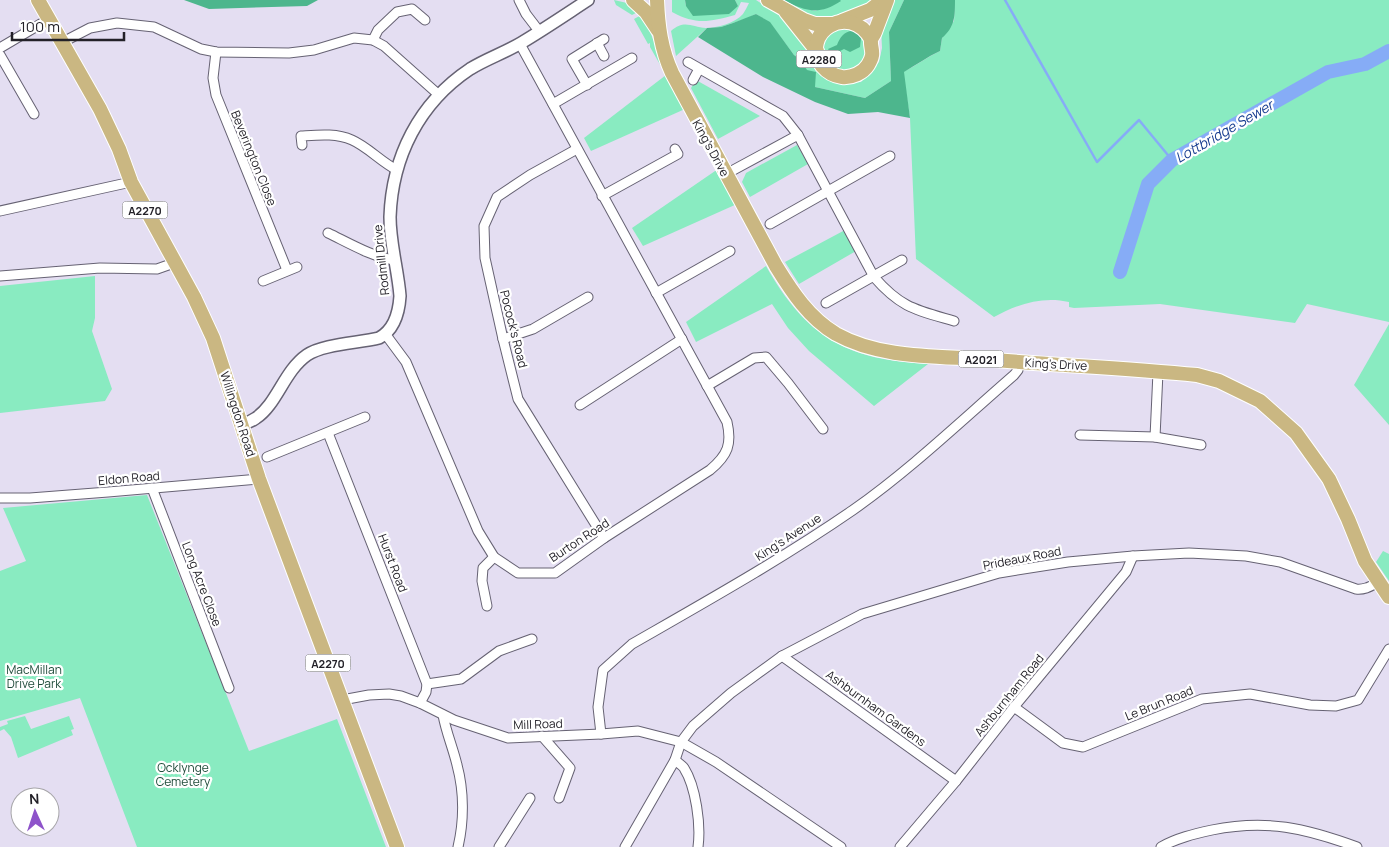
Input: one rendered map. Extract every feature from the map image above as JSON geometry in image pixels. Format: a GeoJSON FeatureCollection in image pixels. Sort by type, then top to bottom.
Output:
{"type":"FeatureCollection","features":[{"type":"Feature","properties":{"kind":"main road","name":"Willingdon Road"},"geometry":{"type":"LineString","coordinates":[[38,0],[100,109],[118,148],[130,182],[194,297],[214,338],[259,479],[397,847]]}},
{"type":"Feature","properties":{"kind":"main road"},"geometry":{"type":"LineString","coordinates":[[634,0],[644,0]]}},
{"type":"Feature","properties":{"kind":"main road","name":"King's Drive"},"geometry":{"type":"LineString","coordinates":[[634,0],[646,12],[658,30]]}},
{"type":"Feature","properties":{"kind":"main road","name":"King's Drive"},"geometry":{"type":"LineString","coordinates":[[656,0],[658,30],[672,73],[791,290],[814,317],[835,333],[858,344],[901,353],[1197,375],[1219,380],[1260,401],[1296,433],[1329,479],[1348,519],[1365,562],[1379,582]]}},
{"type":"Feature","properties":{"kind":"main road","name":"A2280"},"geometry":{"type":"LineString","coordinates":[[768,0],[815,24],[837,23],[851,22],[860,25],[871,39],[872,58],[867,67],[851,77],[841,77],[832,74],[824,68],[819,60],[817,51],[820,35],[837,23],[870,10],[883,0]]}},
{"type":"Feature","properties":{"kind":"main road","name":"A2280"},"geometry":{"type":"LineString","coordinates":[[871,39],[887,0]]}},
{"type":"Feature","properties":{"kind":"main road","name":"A2280"},"geometry":{"type":"LineString","coordinates":[[784,8],[817,51]]}},
{"type":"Feature","properties":{"kind":"main road","name":"A2021"},"geometry":{"type":"LineString","coordinates":[[1379,582],[1389,597]]}},
{"type":"Feature","properties":{"kind":"street"},"geometry":{"type":"LineString","coordinates":[[519,0],[526,14],[539,31]]}},
{"type":"Feature","properties":{"kind":"street","name":"Rodmill Drive"},"geometry":{"type":"LineString","coordinates":[[386,335],[392,326],[399,306],[398,278],[390,218],[393,188],[404,146],[416,124],[455,80],[472,68],[520,44],[588,1]]}},
{"type":"Feature","properties":{"kind":"street"},"geometry":{"type":"LineString","coordinates":[[373,40],[378,30],[397,12],[412,9],[425,20]]}},
{"type":"Feature","properties":{"kind":"street"},"geometry":{"type":"LineString","coordinates":[[0,48],[49,19]]}},
{"type":"Feature","properties":{"kind":"street"},"geometry":{"type":"LineString","coordinates":[[63,42],[90,28],[101,25],[134,24],[154,27],[201,49],[216,52],[289,54],[314,50],[354,38],[373,40],[384,46],[440,95]]}},
{"type":"Feature","properties":{"kind":"street"},"geometry":{"type":"LineString","coordinates":[[586,85],[570,59],[601,41],[604,56]]}},
{"type":"Feature","properties":{"kind":"street","name":"Burton Road"},"geometry":{"type":"LineString","coordinates":[[386,335],[406,362],[478,531],[494,557],[518,573],[555,573],[604,538],[710,470],[725,454],[730,434],[727,422],[520,44]]}},
{"type":"Feature","properties":{"kind":"street","name":"Beverington Close"},"geometry":{"type":"LineString","coordinates":[[216,52],[213,78],[222,112],[287,270]]}},
{"type":"Feature","properties":{"kind":"street"},"geometry":{"type":"LineString","coordinates":[[0,55],[34,114]]}},
{"type":"Feature","properties":{"kind":"street"},"geometry":{"type":"LineString","coordinates":[[553,104],[632,58]]}},
{"type":"Feature","properties":{"kind":"street"},"geometry":{"type":"LineString","coordinates":[[688,62],[783,116],[798,134],[874,277],[889,294],[912,309],[954,321]]}},
{"type":"Feature","properties":{"kind":"street"},"geometry":{"type":"LineString","coordinates":[[693,80],[699,69]]}},
{"type":"Feature","properties":{"kind":"street"},"geometry":{"type":"LineString","coordinates":[[726,174],[798,134]]}},
{"type":"Feature","properties":{"kind":"street"},"geometry":{"type":"LineString","coordinates":[[302,145],[301,136],[341,136],[352,140],[397,170]]}},
{"type":"Feature","properties":{"kind":"street","name":"Pocock's Road"},"geometry":{"type":"LineString","coordinates":[[577,149],[530,175],[497,198],[484,226],[485,258],[518,399],[604,538]]}},
{"type":"Feature","properties":{"kind":"street"},"geometry":{"type":"LineString","coordinates":[[602,196],[678,154],[675,149]]}},
{"type":"Feature","properties":{"kind":"street"},"geometry":{"type":"LineString","coordinates":[[770,224],[890,156]]}},
{"type":"Feature","properties":{"kind":"street"},"geometry":{"type":"LineString","coordinates":[[0,211],[130,182]]}},
{"type":"Feature","properties":{"kind":"street"},"geometry":{"type":"LineString","coordinates":[[328,233],[378,256],[395,260]]}},
{"type":"Feature","properties":{"kind":"street"},"geometry":{"type":"LineString","coordinates":[[656,293],[730,251]]}},
{"type":"Feature","properties":{"kind":"street"},"geometry":{"type":"LineString","coordinates":[[826,303],[902,260]]}},
{"type":"Feature","properties":{"kind":"street"},"geometry":{"type":"LineString","coordinates":[[0,276],[100,268],[157,269],[174,263]]}},
{"type":"Feature","properties":{"kind":"street"},"geometry":{"type":"LineString","coordinates":[[264,280],[296,267]]}},
{"type":"Feature","properties":{"kind":"street"},"geometry":{"type":"LineString","coordinates":[[503,339],[533,329],[588,297]]}},
{"type":"Feature","properties":{"kind":"street"},"geometry":{"type":"LineString","coordinates":[[242,424],[258,417],[271,402],[293,368],[309,353],[319,349],[369,341],[386,335]]}},
{"type":"Feature","properties":{"kind":"street"},"geometry":{"type":"LineString","coordinates":[[580,405],[682,339]]}},
{"type":"Feature","properties":{"kind":"street"},"geometry":{"type":"LineString","coordinates":[[708,386],[754,358],[766,357],[822,429]]}},
{"type":"Feature","properties":{"kind":"street","name":"King's Avenue"},"geometry":{"type":"LineString","coordinates":[[601,734],[598,707],[603,670],[625,650],[632,644],[753,574],[854,509],[908,468],[1014,375],[1018,370],[1019,362]]}},
{"type":"Feature","properties":{"kind":"street"},"geometry":{"type":"LineString","coordinates":[[1155,438],[1158,372]]}},
{"type":"Feature","properties":{"kind":"street"},"geometry":{"type":"LineString","coordinates":[[267,457],[365,417]]}},
{"type":"Feature","properties":{"kind":"street","name":"Hurst Road"},"geometry":{"type":"LineString","coordinates":[[328,432],[427,684]]}},
{"type":"Feature","properties":{"kind":"street"},"geometry":{"type":"LineString","coordinates":[[1080,435],[1155,438],[1201,445]]}},
{"type":"Feature","properties":{"kind":"street","name":"Eldon Road"},"geometry":{"type":"LineString","coordinates":[[0,498],[40,497],[259,479]]}},
{"type":"Feature","properties":{"kind":"street","name":"Long Acre Close"},"geometry":{"type":"LineString","coordinates":[[152,488],[229,688]]}},
{"type":"Feature","properties":{"kind":"street","name":"Prideaux Road"},"geometry":{"type":"LineString","coordinates":[[681,742],[693,726],[731,693],[782,656],[862,614],[999,573],[1068,562],[1189,553],[1246,556],[1280,562],[1356,588],[1368,588],[1379,582]]}},
{"type":"Feature","properties":{"kind":"street","name":"Ashburnham Road"},"geometry":{"type":"LineString","coordinates":[[900,847],[1126,572],[1133,556]]}},
{"type":"Feature","properties":{"kind":"street"},"geometry":{"type":"LineString","coordinates":[[487,606],[482,581],[483,568],[494,557]]}},
{"type":"Feature","properties":{"kind":"street"},"geometry":{"type":"LineString","coordinates":[[420,703],[426,692],[427,684],[457,680],[499,651],[532,640]]}},
{"type":"Feature","properties":{"kind":"street","name":"Le Brun Road"},"geometry":{"type":"LineString","coordinates":[[1014,707],[1063,743],[1083,747],[1202,699],[1250,694],[1310,705],[1336,706],[1358,700],[1389,649]]}},
{"type":"Feature","properties":{"kind":"street","name":"Ashburnham Gardens"},"geometry":{"type":"LineString","coordinates":[[782,656],[956,781]]}},
{"type":"Feature","properties":{"kind":"street","name":"Mill Road"},"geometry":{"type":"LineString","coordinates":[[342,700],[368,695],[389,694],[401,696],[443,715],[508,738],[638,731],[681,742],[716,762],[840,847]]}},
{"type":"Feature","properties":{"kind":"street"},"geometry":{"type":"LineString","coordinates":[[443,715],[458,768],[462,794],[462,818],[458,847]]}},
{"type":"Feature","properties":{"kind":"street"},"geometry":{"type":"LineString","coordinates":[[542,736],[570,768],[559,798]]}},
{"type":"Feature","properties":{"kind":"street"},"geometry":{"type":"LineString","coordinates":[[625,847],[675,760],[681,742]]}},
{"type":"Feature","properties":{"kind":"street"},"geometry":{"type":"LineString","coordinates":[[675,760],[684,768],[695,800],[698,822],[698,847]]}},
{"type":"Feature","properties":{"kind":"street"},"geometry":{"type":"LineString","coordinates":[[499,847],[530,798]]}},
{"type":"Feature","properties":{"kind":"street"},"geometry":{"type":"LineString","coordinates":[[1161,847],[1189,835],[1228,827],[1253,825],[1285,826],[1323,835],[1357,847]]}},
{"type":"Feature","properties":{"kind":"green space"},"geometry":{"type":"Polygon","coordinates":[[[184,0],[318,0],[307,6],[209,9],[184,0]]]}},
{"type":"Feature","properties":{"kind":"green space"},"geometry":{"type":"Polygon","coordinates":[[[614,0],[627,3],[640,11],[632,15],[616,5],[614,0]]]}},
{"type":"Feature","properties":{"kind":"green space"},"geometry":{"type":"Polygon","coordinates":[[[672,0],[685,0],[686,6],[738,6],[735,0],[756,0],[786,20],[800,37],[820,74],[836,83],[861,82],[879,62],[882,48],[881,28],[895,0],[904,0],[889,32],[891,81],[865,98],[815,87],[801,60],[794,55],[770,23],[756,14],[721,27],[711,28],[726,24],[740,17],[749,3],[741,2],[735,15],[696,21],[672,12],[672,0]]]}},
{"type":"Feature","properties":{"kind":"green space"},"geometry":{"type":"Polygon","coordinates":[[[685,0],[735,0],[738,6],[729,14],[693,16],[686,6],[685,0]]]}},
{"type":"Feature","properties":{"kind":"green space"},"geometry":{"type":"Polygon","coordinates":[[[783,0],[841,1],[825,9],[812,10],[783,0]]]}},
{"type":"Feature","properties":{"kind":"green space"},"geometry":{"type":"Polygon","coordinates":[[[840,0],[873,0],[842,14],[824,17],[808,15],[784,1],[815,11],[840,0]]]}},
{"type":"Feature","properties":{"kind":"green space"},"geometry":{"type":"Polygon","coordinates":[[[904,0],[955,0],[952,25],[942,38],[940,51],[904,72],[910,118],[878,112],[848,114],[815,102],[763,77],[698,37],[707,28],[721,27],[756,14],[770,22],[807,70],[816,72],[815,87],[865,98],[891,81],[889,32],[904,0]]]}},
{"type":"Feature","properties":{"kind":"green space"},"geometry":{"type":"Polygon","coordinates":[[[955,0],[1389,0],[1389,322],[1307,304],[1295,323],[1160,304],[1074,308],[1069,307],[1069,302],[1059,300],[1030,302],[994,317],[916,259],[910,118],[903,72],[940,51],[942,38],[954,21],[955,0]]]}},
{"type":"Feature","properties":{"kind":"green space"},"geometry":{"type":"Polygon","coordinates":[[[643,14],[664,67],[662,68],[650,47],[650,43],[648,44],[634,19],[643,14]]]}},
{"type":"Feature","properties":{"kind":"green space"},"geometry":{"type":"Polygon","coordinates":[[[680,25],[706,28],[676,56],[671,31],[680,25]]]}},
{"type":"Feature","properties":{"kind":"green space"},"geometry":{"type":"Polygon","coordinates":[[[836,26],[862,30],[868,56],[854,69],[841,70],[835,68],[824,54],[825,39],[836,26]]]}},
{"type":"Feature","properties":{"kind":"green space"},"geometry":{"type":"Polygon","coordinates":[[[854,31],[861,38],[860,47],[850,52],[844,49],[832,55],[828,49],[837,45],[845,33],[854,31]]]}},
{"type":"Feature","properties":{"kind":"green space"},"geometry":{"type":"Polygon","coordinates":[[[666,75],[685,109],[591,151],[584,138],[666,75]]]}},
{"type":"Feature","properties":{"kind":"green space"},"geometry":{"type":"Polygon","coordinates":[[[696,80],[760,116],[718,139],[691,88],[696,80]]]}},
{"type":"Feature","properties":{"kind":"green space"},"geometry":{"type":"Polygon","coordinates":[[[797,145],[808,164],[750,197],[742,182],[746,173],[797,145]]]}},
{"type":"Feature","properties":{"kind":"green space"},"geometry":{"type":"Polygon","coordinates":[[[718,169],[737,204],[643,246],[632,228],[718,169]]]}},
{"type":"Feature","properties":{"kind":"green space"},"geometry":{"type":"Polygon","coordinates":[[[845,230],[856,251],[799,284],[785,262],[845,230]]]}},
{"type":"Feature","properties":{"kind":"green space"},"geometry":{"type":"Polygon","coordinates":[[[766,266],[797,311],[813,327],[832,340],[852,350],[874,357],[899,362],[928,364],[874,406],[809,351],[788,328],[772,304],[696,342],[686,322],[766,266]]]}},
{"type":"Feature","properties":{"kind":"green space"},"geometry":{"type":"Polygon","coordinates":[[[95,276],[95,318],[92,331],[112,389],[105,401],[0,413],[0,286],[95,276]]]}},
{"type":"Feature","properties":{"kind":"green space"},"geometry":{"type":"Polygon","coordinates":[[[1389,324],[1389,425],[1354,385],[1389,324]]]}},
{"type":"Feature","properties":{"kind":"green space","name":"Ocklynge Cemetery"},"geometry":{"type":"Polygon","coordinates":[[[147,495],[249,751],[337,719],[386,847],[137,847],[80,698],[0,721],[0,571],[26,561],[3,508],[147,495]]]}},
{"type":"Feature","properties":{"kind":"green space"},"geometry":{"type":"Polygon","coordinates":[[[1383,551],[1389,554],[1389,581],[1376,562],[1383,551]]]}},
{"type":"Feature","properties":{"kind":"green space"},"geometry":{"type":"Polygon","coordinates":[[[25,716],[31,729],[69,716],[74,729],[71,730],[73,735],[18,758],[11,737],[4,729],[0,731],[0,727],[8,724],[7,721],[25,716]]]}},
{"type":"Feature","properties":{"kind":"waterway"},"geometry":{"type":"LineString","coordinates":[[1005,0],[1097,162],[1139,120],[1172,160]]}},
{"type":"Feature","properties":{"kind":"waterway","name":"Lottbridge Sewer"},"geometry":{"type":"LineString","coordinates":[[1120,272],[1148,184],[1172,160],[1328,72],[1365,64],[1389,51]]}},
{"type":"Feature","properties":{"kind":"park label","name":"MacMillan Drive Park"},"geometry":{"type":"Point","coordinates":[34,676]}}]}
